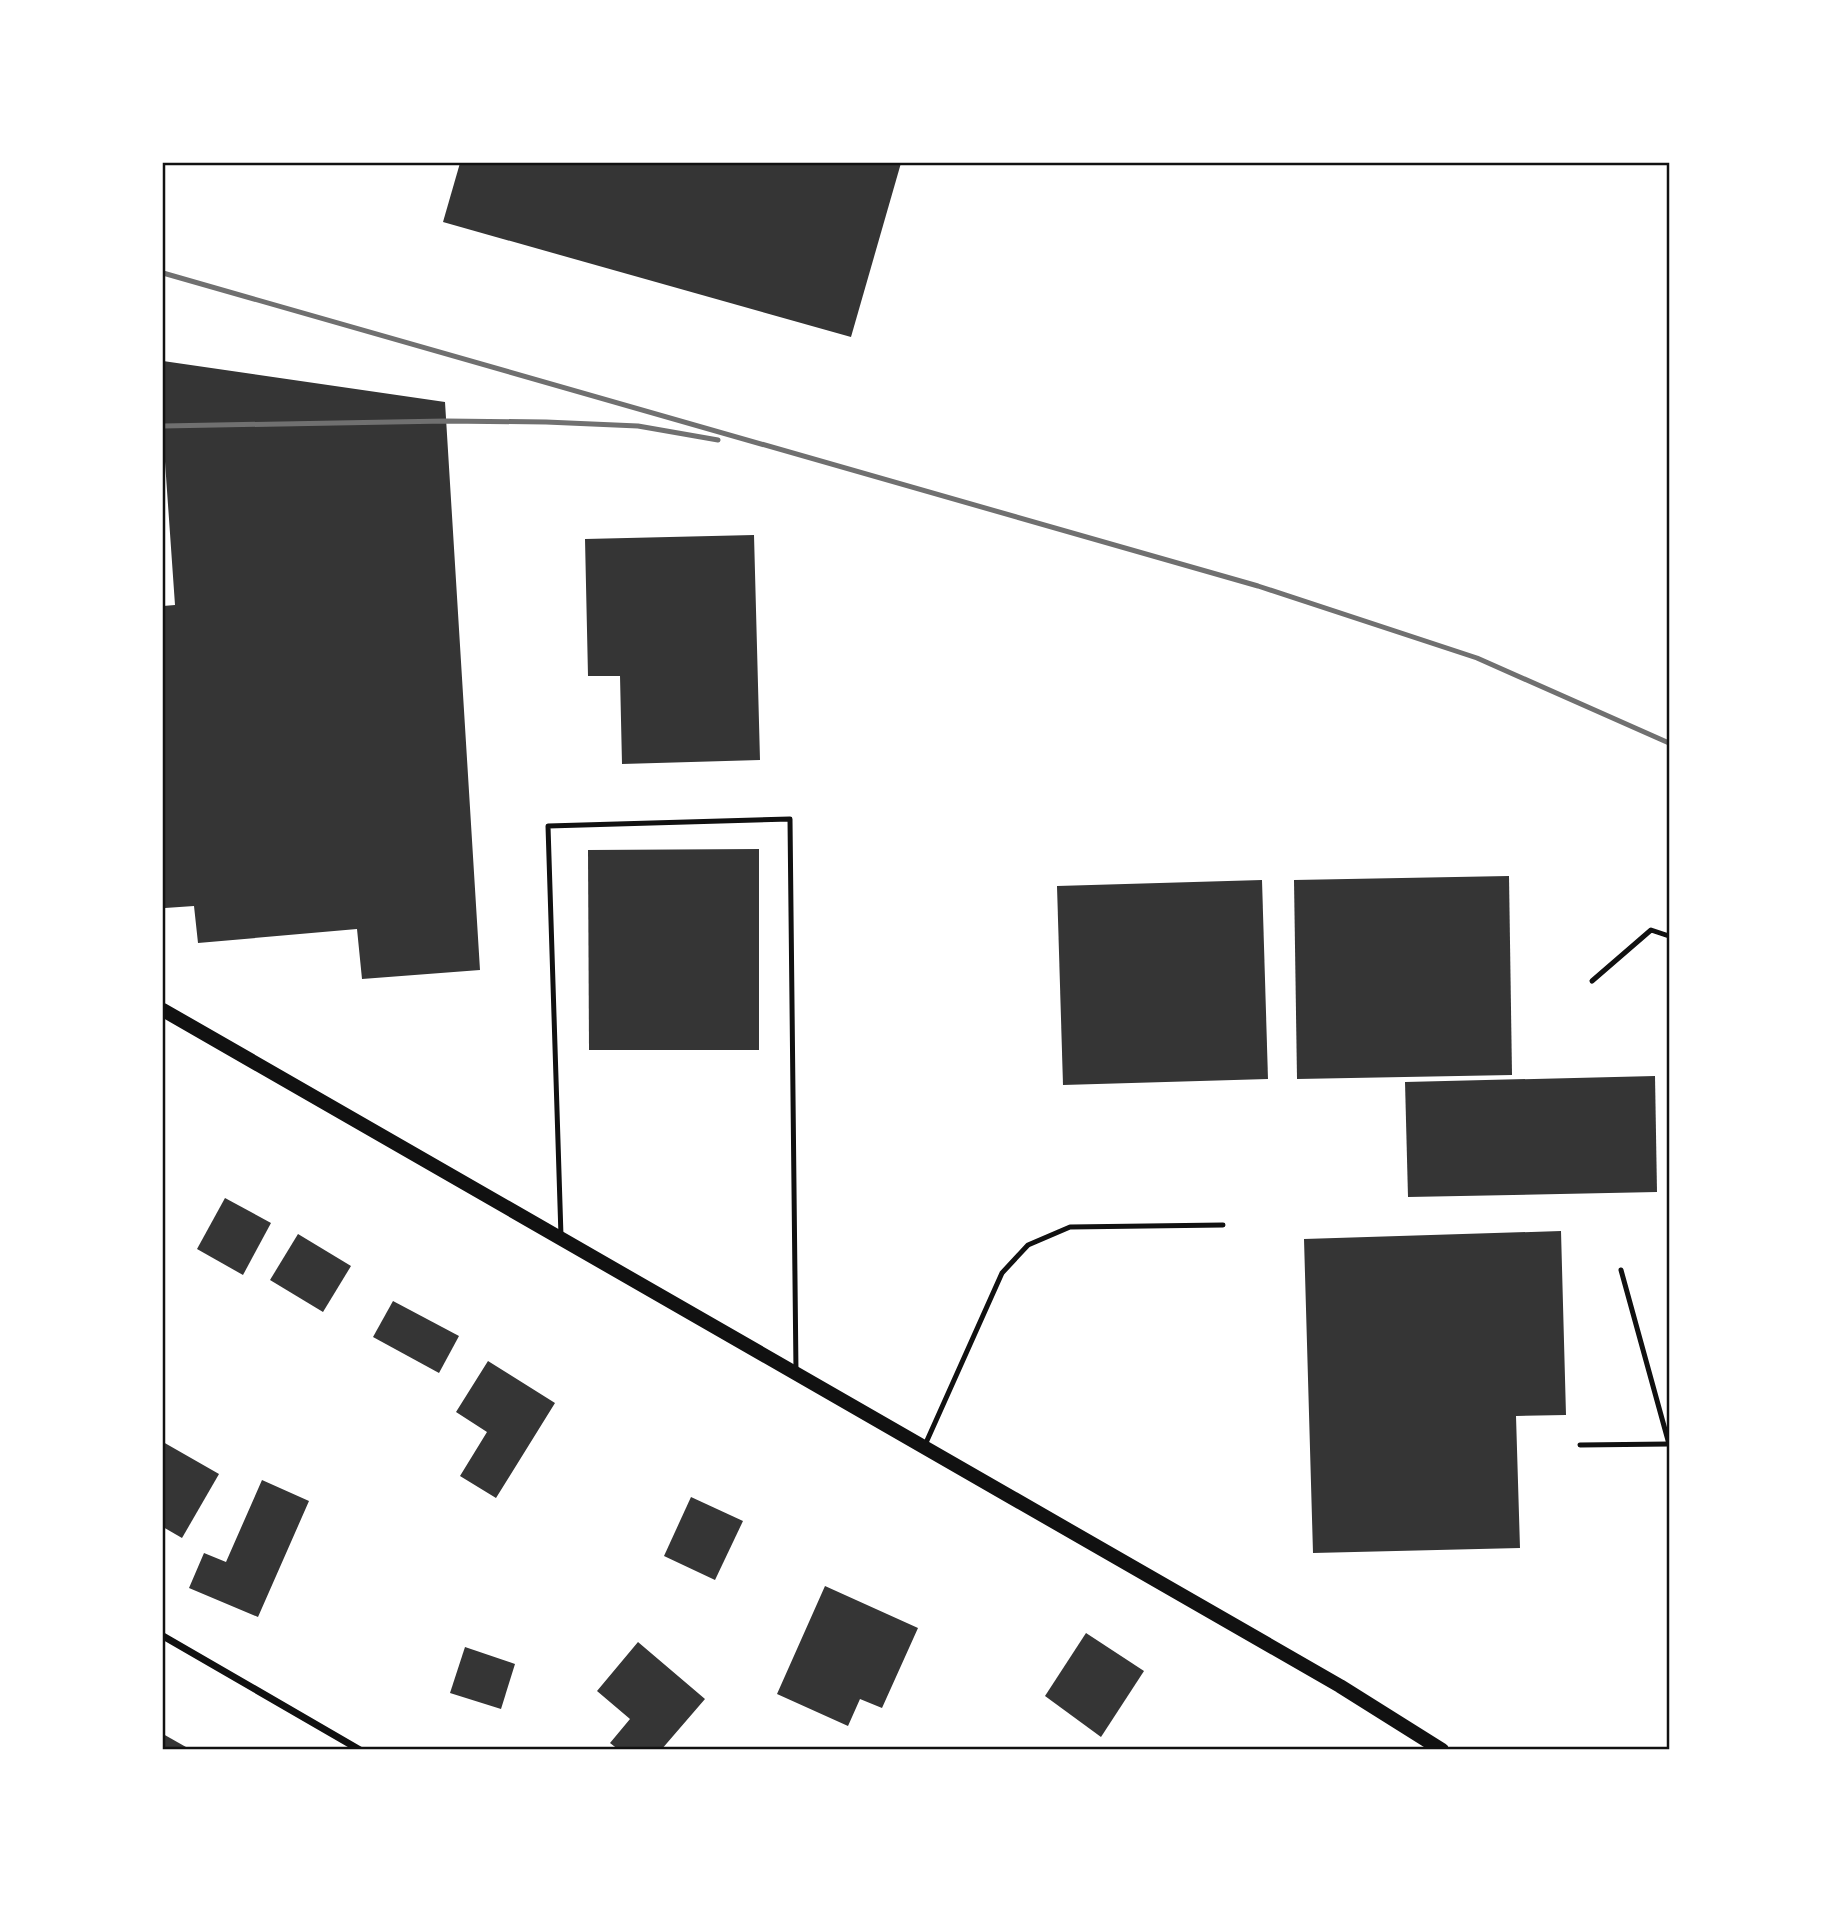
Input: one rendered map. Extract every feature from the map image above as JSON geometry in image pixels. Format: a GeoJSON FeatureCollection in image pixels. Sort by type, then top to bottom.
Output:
{"type":"FeatureCollection","features":[{"type":"Feature","properties":{"kind":"main road"},"geometry":{"type":"LineString","coordinates":[[163,1010],[1340,1686],[1442,1750]]}},
{"type":"Feature","properties":{"kind":"street"},"geometry":{"type":"LineString","coordinates":[[163,1636],[360,1750]]}},
{"type":"Feature","properties":{"kind":"lane"},"geometry":{"type":"LineString","coordinates":[[561,1240],[548,826],[790,819],[796,1375]]}},
{"type":"Feature","properties":{"kind":"lane"},"geometry":{"type":"LineString","coordinates":[[1592,981],[1651,930],[1669,936]]}},
{"type":"Feature","properties":{"kind":"lane"},"geometry":{"type":"LineString","coordinates":[[924,1448],[1002,1273],[1028,1245],[1070,1227],[1223,1226]]}},
{"type":"Feature","properties":{"kind":"lane"},"geometry":{"type":"LineString","coordinates":[[1580,1445],[1669,1444],[1621,1270]]}},
{"type":"Feature","properties":{"kind":"building"},"geometry":{"type":"Polygon","coordinates":[[[460,163],[901,163],[851,337],[443,222],[460,163]]]}},
{"type":"Feature","properties":{"kind":"building"},"geometry":{"type":"Polygon","coordinates":[[[163,361],[445,402],[480,970],[362,979],[357,929],[198,943],[194,906],[165,908],[163,606],[175,605],[163,433],[163,361]]]}},
{"type":"Feature","properties":{"kind":"building"},"geometry":{"type":"Polygon","coordinates":[[[754,535],[760,760],[622,764],[620,676],[588,676],[585,539],[754,535]]]}},
{"type":"Feature","properties":{"kind":"building"},"geometry":{"type":"Polygon","coordinates":[[[759,849],[759,1050],[589,1050],[588,850],[759,849]]]}},
{"type":"Feature","properties":{"kind":"building"},"geometry":{"type":"Polygon","coordinates":[[[1509,876],[1512,1075],[1297,1079],[1294,880],[1509,876]]]}},
{"type":"Feature","properties":{"kind":"building"},"geometry":{"type":"Polygon","coordinates":[[[1262,880],[1268,1079],[1063,1085],[1057,886],[1262,880]]]}},
{"type":"Feature","properties":{"kind":"building"},"geometry":{"type":"Polygon","coordinates":[[[1655,1076],[1657,1192],[1408,1197],[1405,1082],[1655,1076]]]}},
{"type":"Feature","properties":{"kind":"building"},"geometry":{"type":"Polygon","coordinates":[[[225,1198],[271,1223],[243,1275],[197,1249],[225,1198]]]}},
{"type":"Feature","properties":{"kind":"building"},"geometry":{"type":"Polygon","coordinates":[[[1561,1231],[1566,1415],[1516,1416],[1520,1548],[1313,1553],[1304,1239],[1561,1231]]]}},
{"type":"Feature","properties":{"kind":"building"},"geometry":{"type":"Polygon","coordinates":[[[298,1234],[351,1266],[323,1312],[270,1280],[298,1234]]]}},
{"type":"Feature","properties":{"kind":"building"},"geometry":{"type":"Polygon","coordinates":[[[393,1301],[459,1336],[439,1373],[373,1337],[393,1301]]]}},
{"type":"Feature","properties":{"kind":"building"},"geometry":{"type":"Polygon","coordinates":[[[488,1361],[555,1403],[496,1498],[460,1476],[487,1432],[456,1412],[488,1361]]]}},
{"type":"Feature","properties":{"kind":"building"},"geometry":{"type":"Polygon","coordinates":[[[163,1442],[219,1474],[182,1538],[163,1527],[163,1442]]]}},
{"type":"Feature","properties":{"kind":"building"},"geometry":{"type":"Polygon","coordinates":[[[262,1480],[309,1501],[258,1617],[189,1588],[204,1553],[226,1562],[262,1480]]]}},
{"type":"Feature","properties":{"kind":"building"},"geometry":{"type":"Polygon","coordinates":[[[691,1497],[743,1521],[715,1580],[664,1556],[691,1497]]]}},
{"type":"Feature","properties":{"kind":"building"},"geometry":{"type":"Polygon","coordinates":[[[825,1586],[918,1628],[882,1708],[860,1699],[848,1726],[777,1694],[825,1586]]]}},
{"type":"Feature","properties":{"kind":"building"},"geometry":{"type":"Polygon","coordinates":[[[1086,1633],[1144,1671],[1101,1737],[1045,1696],[1086,1633]]]}},
{"type":"Feature","properties":{"kind":"building"},"geometry":{"type":"Polygon","coordinates":[[[638,1642],[705,1699],[661,1750],[619,1750],[610,1743],[630,1719],[597,1691],[638,1642]]]}},
{"type":"Feature","properties":{"kind":"building"},"geometry":{"type":"Polygon","coordinates":[[[465,1647],[515,1664],[501,1709],[450,1693],[465,1647]]]}},
{"type":"Feature","properties":{"kind":"building"},"geometry":{"type":"Polygon","coordinates":[[[163,1734],[186,1747],[184,1750],[163,1750],[163,1734]]]}},
{"type":"Feature","properties":{"kind":"railway"},"geometry":{"type":"LineString","coordinates":[[163,273],[1258,586],[1477,658],[1669,743]]}},
{"type":"Feature","properties":{"kind":"railway"},"geometry":{"type":"LineString","coordinates":[[163,426],[546,422],[638,426],[718,440]]}}]}
